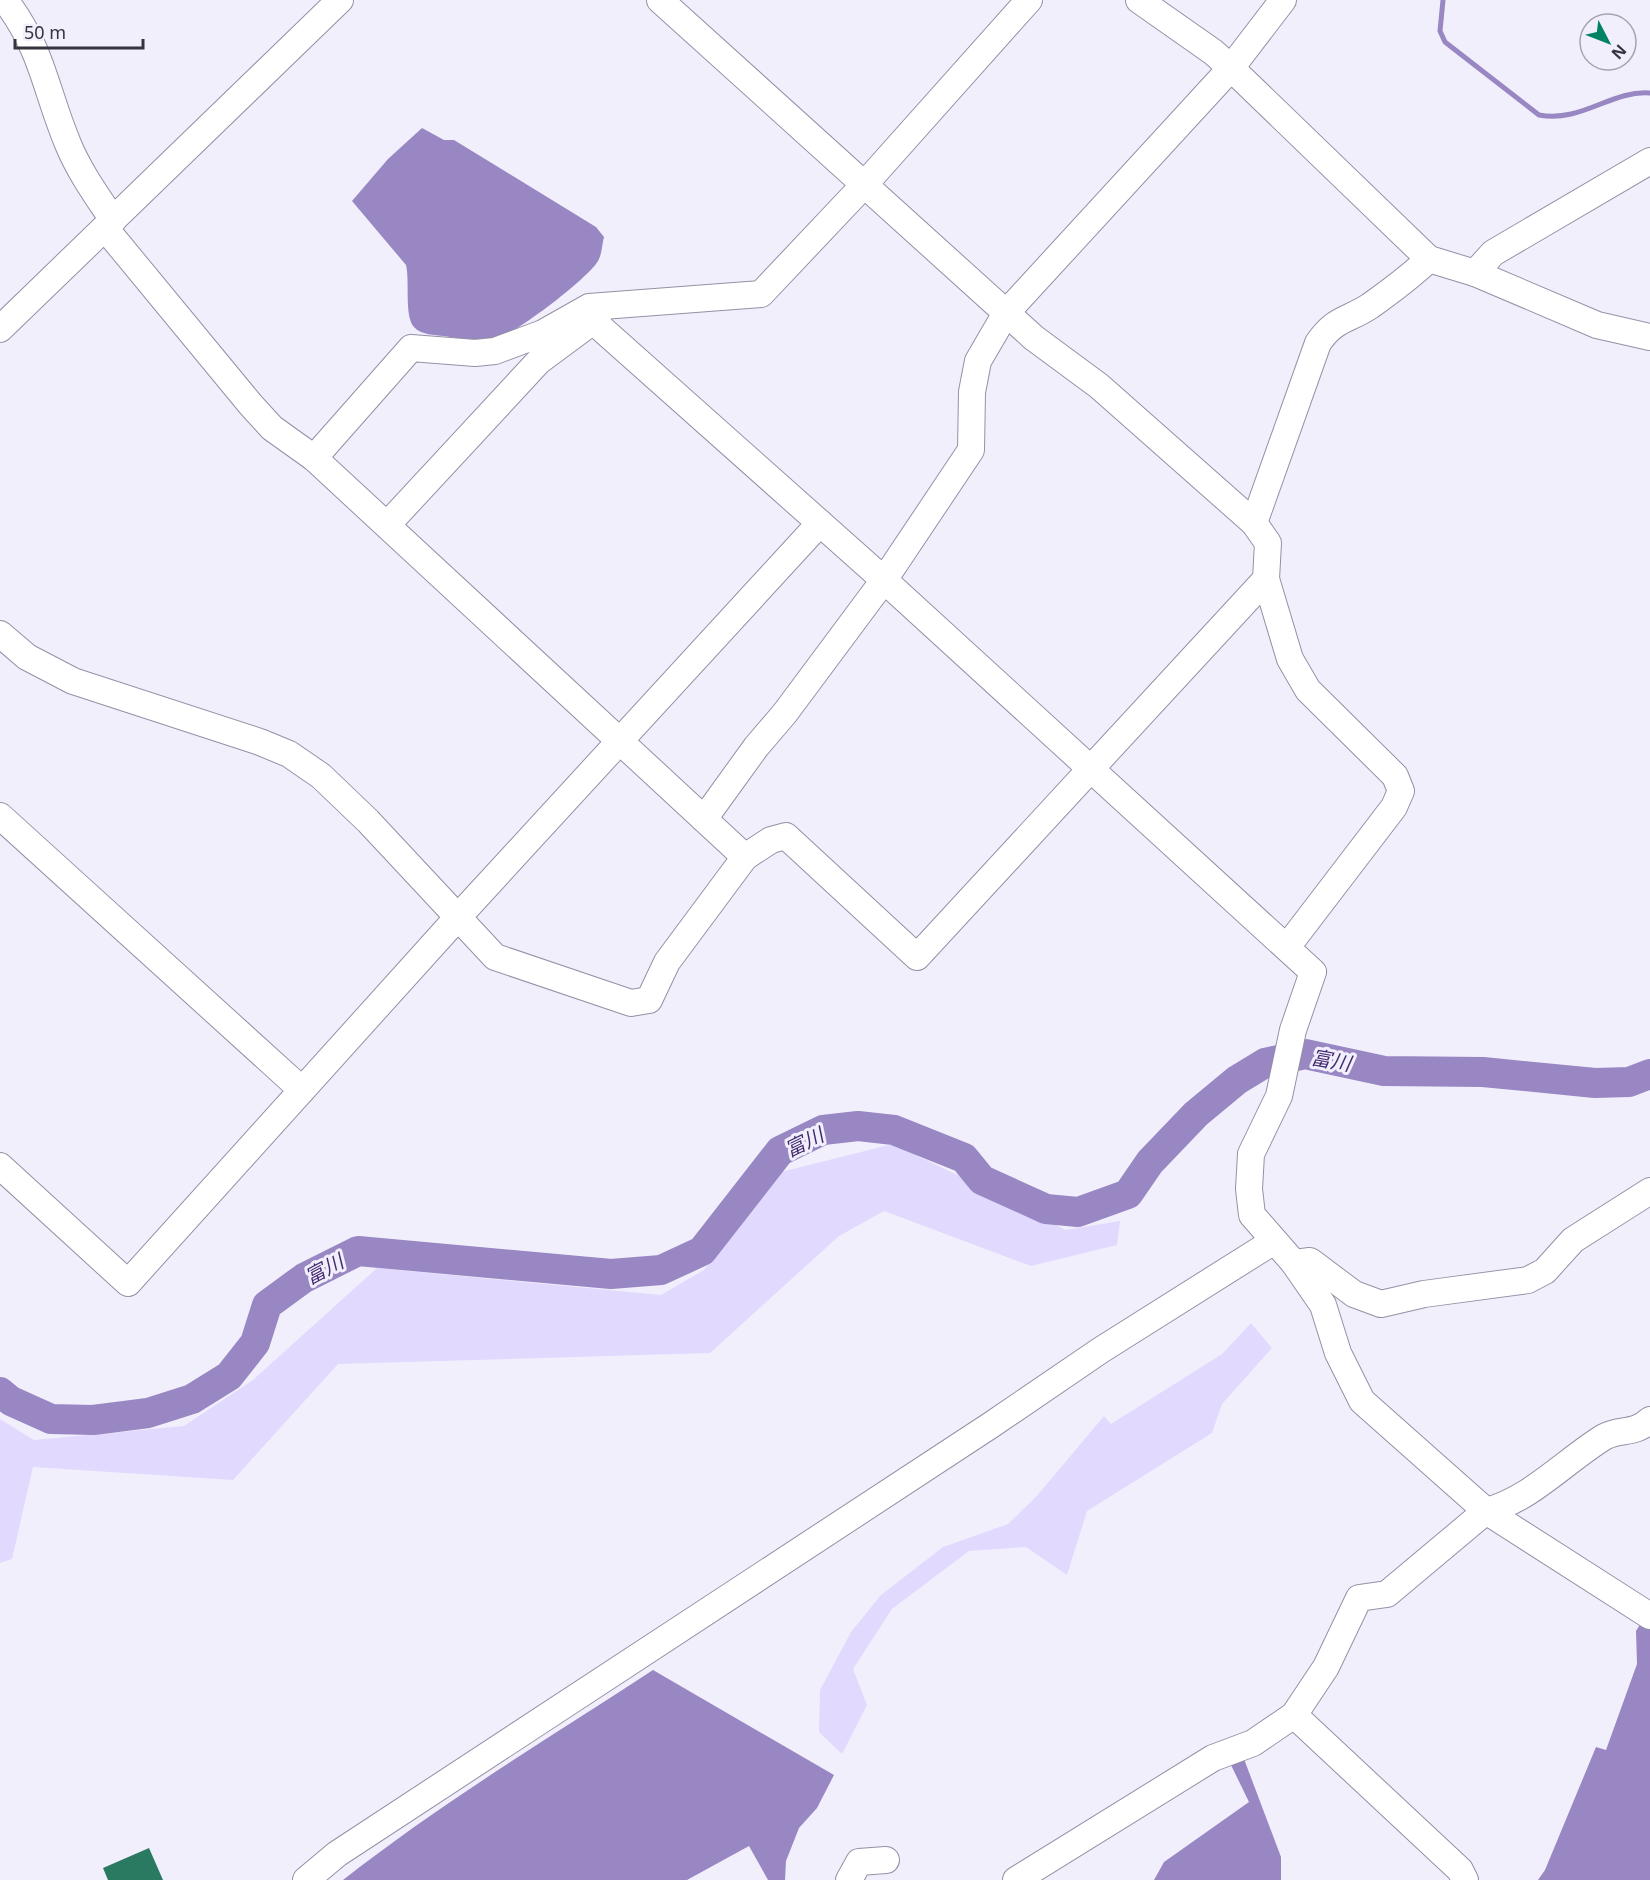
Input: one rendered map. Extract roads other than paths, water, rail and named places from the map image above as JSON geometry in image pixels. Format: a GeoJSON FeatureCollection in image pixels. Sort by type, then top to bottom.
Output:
{"type":"FeatureCollection","features":[{"type":"Feature","properties":{"kind":"street"},"geometry":{"type":"LineString","coordinates":[[5,0],[23,24],[38,55],[68,145],[109,224],[251,405],[272,428],[314,458],[745,857]]}},
{"type":"Feature","properties":{"kind":"street"},"geometry":{"type":"LineString","coordinates":[[0,329],[340,0]]}},
{"type":"Feature","properties":{"kind":"street"},"geometry":{"type":"LineString","coordinates":[[660,0],[1034,338],[1099,387],[1254,523],[1268,543],[1266,579],[1290,659],[1308,690],[1395,776],[1401,791],[1394,807],[1287,946]]}},
{"type":"Feature","properties":{"kind":"street"},"geometry":{"type":"LineString","coordinates":[[387,525],[539,361],[599,314],[761,294],[864,185],[1029,0]]}},
{"type":"Feature","properties":{"kind":"street"},"geometry":{"type":"LineString","coordinates":[[1139,0],[1213,52],[1231,68],[1429,258],[1475,273],[1597,325],[1650,337]]}},
{"type":"Feature","properties":{"kind":"street"},"geometry":{"type":"LineString","coordinates":[[704,819],[884,580],[971,450],[972,392],[978,361],[1006,313],[1231,68],[1283,0]]}},
{"type":"Feature","properties":{"kind":"street"},"geometry":{"type":"LineString","coordinates":[[1475,273],[1492,254],[1650,161]]}},
{"type":"Feature","properties":{"kind":"street"},"geometry":{"type":"LineString","coordinates":[[1254,523],[1317,343],[1330,326],[1368,308],[1410,277],[1429,258]]}},
{"type":"Feature","properties":{"kind":"street"},"geometry":{"type":"LineString","coordinates":[[314,458],[411,348],[475,353],[495,351],[526,340],[589,307],[599,314],[820,523],[1313,972],[1293,1030],[1292,1044],[1279,1096],[1251,1154],[1249,1189],[1252,1215],[1294,1263],[1323,1305],[1338,1353],[1362,1401],[1486,1511],[1650,1616]]}},
{"type":"Feature","properties":{"kind":"street"},"geometry":{"type":"LineString","coordinates":[[0,1166],[128,1283],[459,916],[820,523]]}},
{"type":"Feature","properties":{"kind":"street"},"geometry":{"type":"LineString","coordinates":[[0,634],[27,657],[74,681],[260,742],[289,754],[321,776],[345,799],[459,916],[495,957],[631,1003],[649,1000],[667,962],[745,857],[771,840],[786,836],[917,957],[1266,579]]}},
{"type":"Feature","properties":{"kind":"street"},"geometry":{"type":"LineString","coordinates":[[0,816],[302,1090]]}},
{"type":"Feature","properties":{"kind":"street"},"geometry":{"type":"LineString","coordinates":[[1294,1263],[1310,1261],[1353,1294],[1381,1304],[1424,1294],[1528,1280],[1545,1271],[1573,1240],[1650,1191]]}},
{"type":"Feature","properties":{"kind":"street"},"geometry":{"type":"LineString","coordinates":[[306,1880],[337,1854],[1101,1350],[1274,1241]]}},
{"type":"Feature","properties":{"kind":"street"},"geometry":{"type":"LineString","coordinates":[[1016,1880],[1213,1758],[1253,1743],[1294,1715],[1326,1667],[1359,1598],[1387,1594],[1486,1511],[1503,1506],[1525,1493],[1578,1453],[1609,1434],[1641,1429],[1650,1420]]}},
{"type":"Feature","properties":{"kind":"street"},"geometry":{"type":"LineString","coordinates":[[1294,1715],[1460,1870],[1465,1880]]}},
{"type":"Feature","properties":{"kind":"street"},"geometry":{"type":"LineString","coordinates":[[849,1880],[859,1862],[886,1860]]}},
{"type":"Feature","properties":{"kind":"waterway"},"geometry":{"type":"LineString","coordinates":[[1443,0],[1440,31],[1445,42],[1539,115],[1569,115],[1622,96],[1650,93]]}},
{"type":"Feature","properties":{"kind":"waterway","name":"富川"},"geometry":{"type":"LineString","coordinates":[[0,1392],[11,1401],[51,1419],[93,1420],[148,1413],[192,1399],[229,1376],[255,1343],[267,1305],[304,1278],[358,1251],[611,1274],[661,1270],[702,1251],[780,1151],[823,1130],[858,1126],[894,1130],[964,1158],[982,1180],[1046,1209],[1078,1212],[1128,1194],[1150,1162],[1196,1114],[1237,1080],[1265,1063],[1305,1054],[1384,1071],[1483,1072],[1595,1083],[1629,1082],[1650,1074]]}}]}
